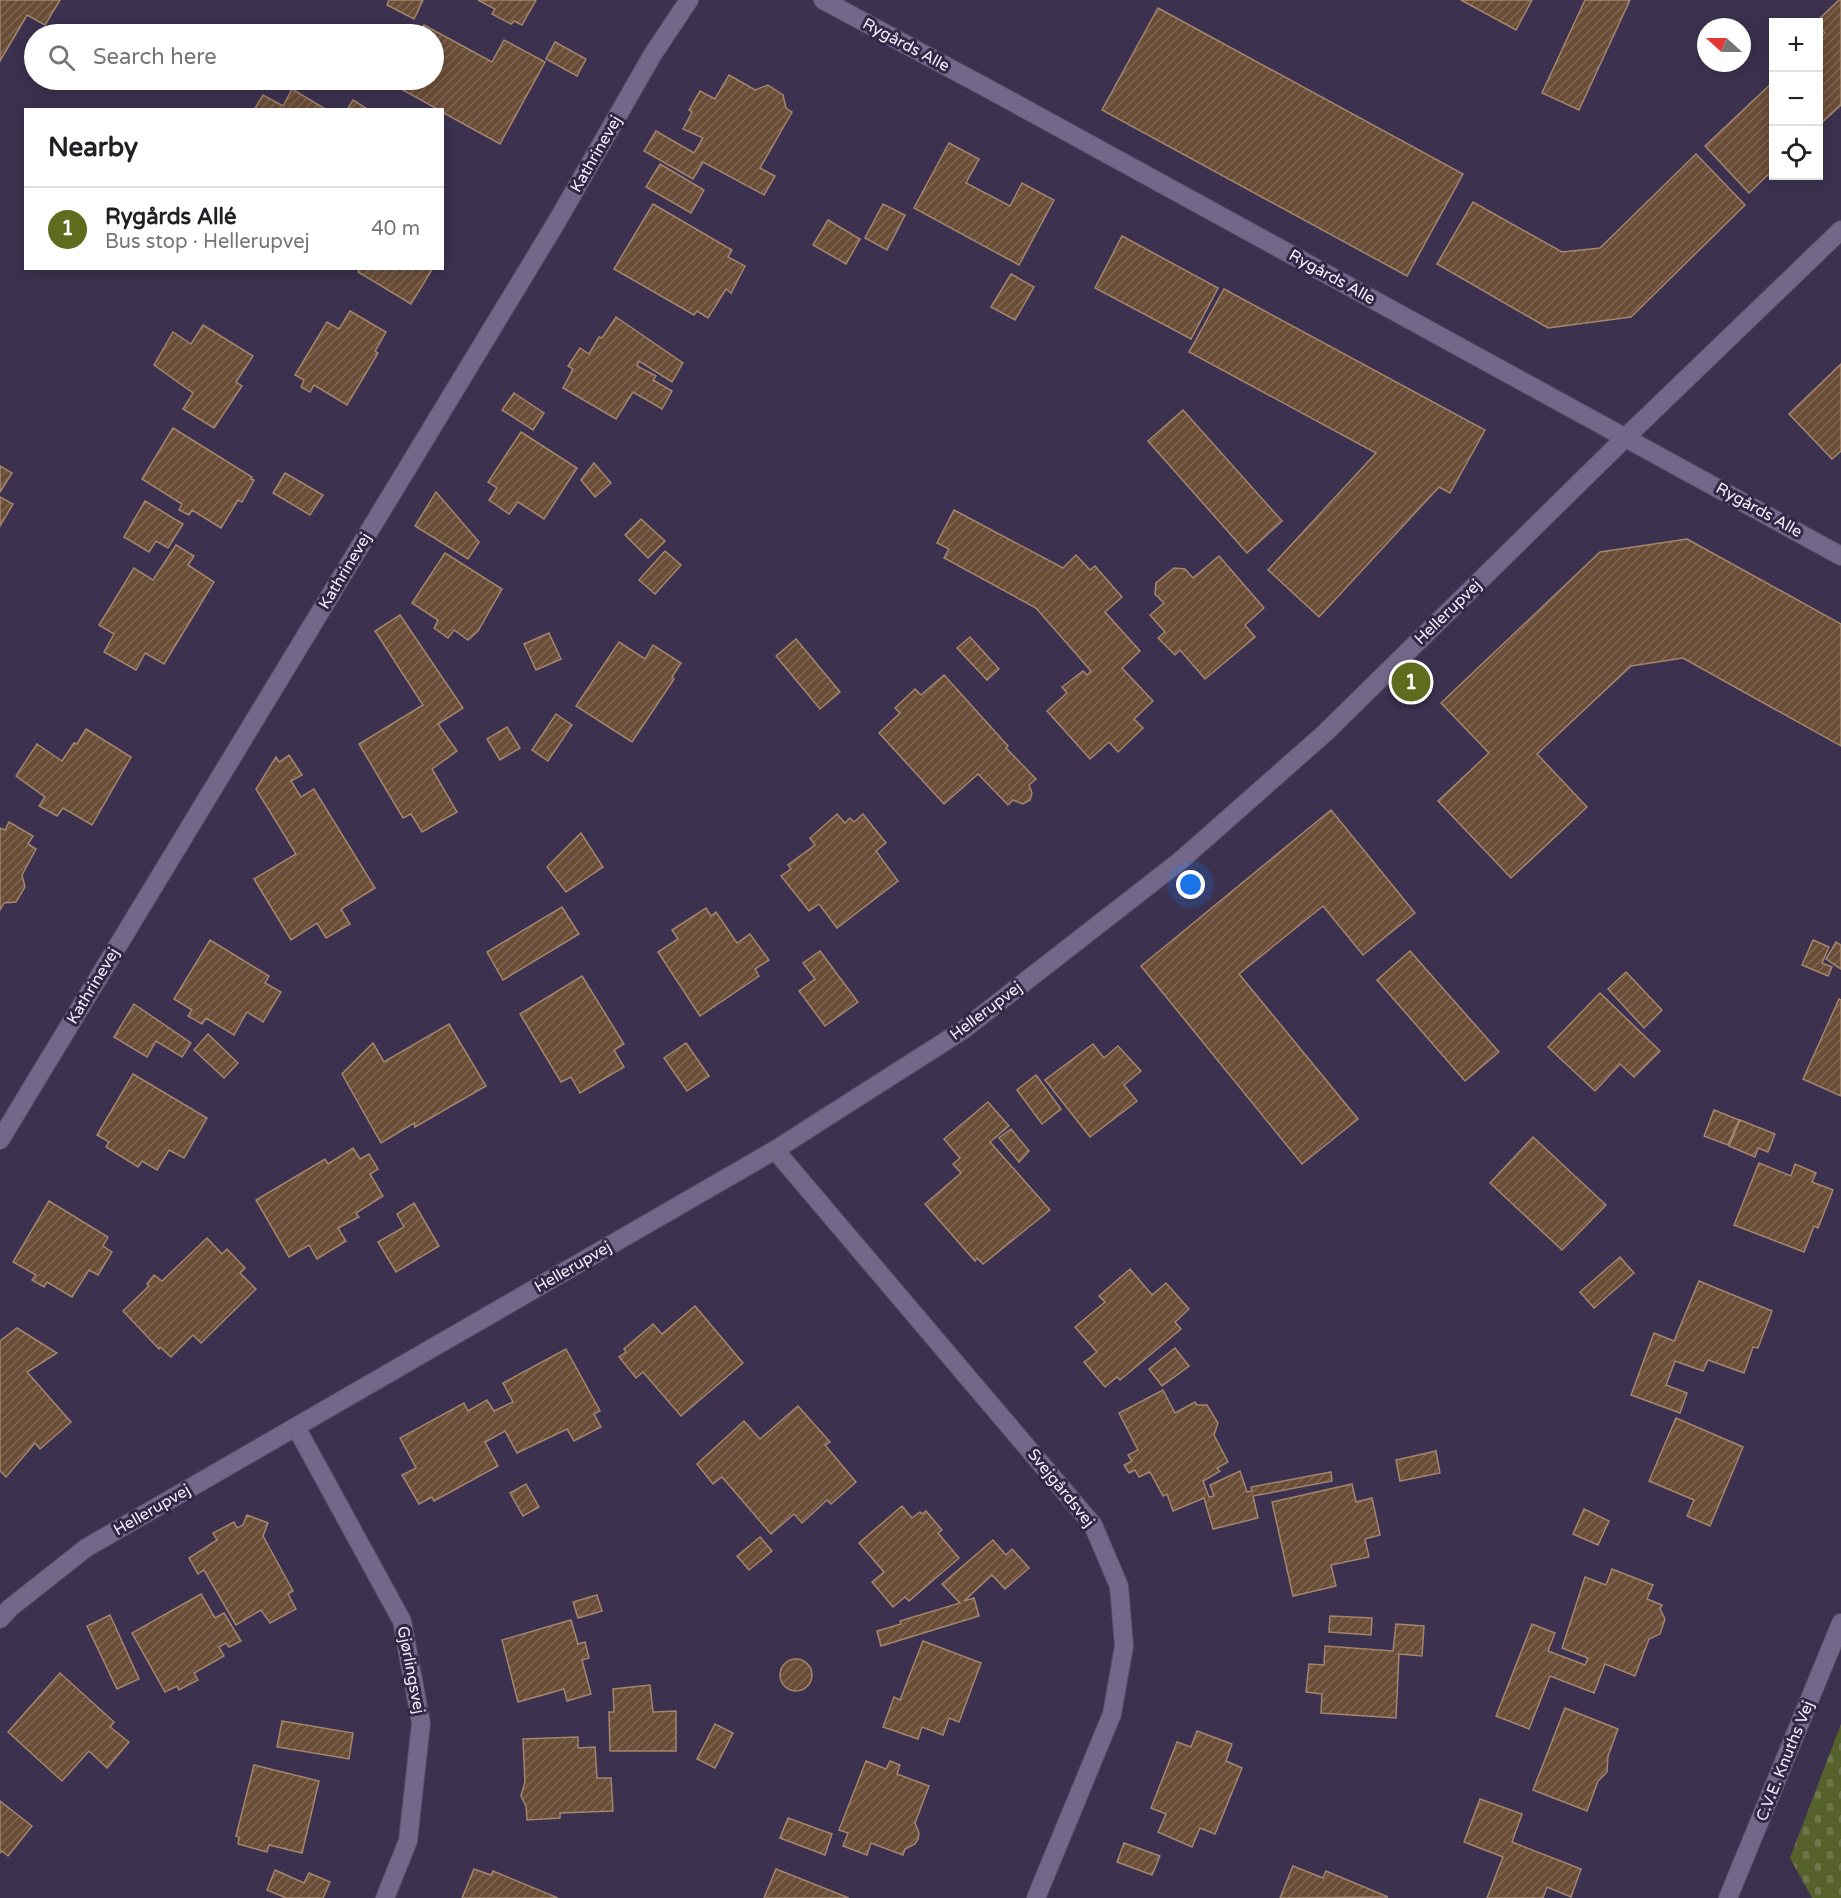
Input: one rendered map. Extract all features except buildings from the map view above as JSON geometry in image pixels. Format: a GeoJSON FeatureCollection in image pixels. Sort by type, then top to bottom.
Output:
{"type":"FeatureCollection","features":[{"type":"Feature","properties":{"kind":"street","name":"Kathrinevej"},"geometry":{"type":"LineString","coordinates":[[0,1140],[556,223],[653,54],[688,0]]}},
{"type":"Feature","properties":{"kind":"street","name":"Rygårds Alle"},"geometry":{"type":"LineString","coordinates":[[823,0],[1009,99],[1841,556]]}},
{"type":"Feature","properties":{"kind":"street","name":"Hellerupvej"},"geometry":{"type":"LineString","coordinates":[[0,1619],[10,1608],[86,1548],[775,1150],[963,1030],[1180,861],[1325,733],[1626,437],[1841,230]]}},
{"type":"Feature","properties":{"kind":"street","name":"Svejgårdsvej"},"geometry":{"type":"LineString","coordinates":[[775,1150],[1093,1524],[1119,1586],[1124,1646],[1112,1714],[1036,1898]]}},
{"type":"Feature","properties":{"kind":"street","name":"Gjørlingsvej"},"geometry":{"type":"LineString","coordinates":[[296,1427],[402,1621],[422,1723],[408,1841],[385,1898]]}},
{"type":"Feature","properties":{"kind":"street","name":"C.V.E. Knuths Vej"},"geometry":{"type":"LineString","coordinates":[[1728,1898],[1841,1623]]}},
{"type":"Feature","properties":{"kind":"green space"},"geometry":{"type":"Polygon","coordinates":[[[1841,1724],[1841,1898],[1812,1898],[1790,1858],[1841,1724]]]}},
{"type":"Feature","properties":{"kind":"place","name":"Rygårds Allé"},"geometry":{"type":"Point","coordinates":[1411,682]}}]}
